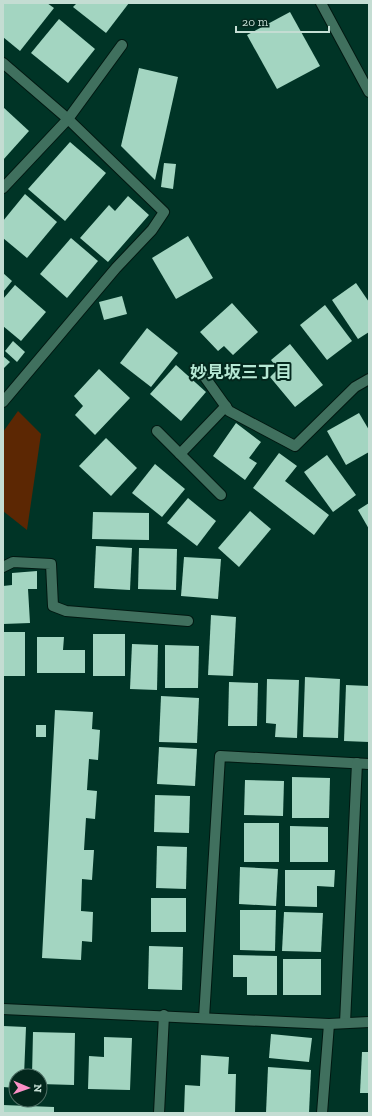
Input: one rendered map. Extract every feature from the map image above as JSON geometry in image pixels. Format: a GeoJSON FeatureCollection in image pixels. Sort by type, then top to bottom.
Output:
{"type":"FeatureCollection","features":[{"type":"Feature","properties":{"kind":"street"},"geometry":{"type":"LineString","coordinates":[[321,3],[369,92]]}},
{"type":"Feature","properties":{"kind":"street"},"geometry":{"type":"LineString","coordinates":[[3,188],[68,120],[122,45]]}},
{"type":"Feature","properties":{"kind":"street"},"geometry":{"type":"LineString","coordinates":[[3,63],[68,120],[164,212],[152,230],[116,268],[3,402]]}},
{"type":"Feature","properties":{"kind":"street"},"geometry":{"type":"LineString","coordinates":[[204,376],[229,411],[295,446],[354,388],[369,379]]}},
{"type":"Feature","properties":{"kind":"street"},"geometry":{"type":"LineString","coordinates":[[180,454],[226,406]]}},
{"type":"Feature","properties":{"kind":"street"},"geometry":{"type":"LineString","coordinates":[[157,431],[222,495]]}},
{"type":"Feature","properties":{"kind":"street"},"geometry":{"type":"LineString","coordinates":[[3,567],[13,562],[51,564],[53,606],[66,611],[188,621]]}},
{"type":"Feature","properties":{"kind":"street"},"geometry":{"type":"LineString","coordinates":[[204,1018],[220,756],[369,764]]}},
{"type":"Feature","properties":{"kind":"street"},"geometry":{"type":"LineString","coordinates":[[345,1023],[357,763]]}},
{"type":"Feature","properties":{"kind":"street"},"geometry":{"type":"LineString","coordinates":[[3,1009],[164,1015],[329,1024],[369,1022]]}},
{"type":"Feature","properties":{"kind":"street"},"geometry":{"type":"LineString","coordinates":[[159,1113],[164,1015]]}},
{"type":"Feature","properties":{"kind":"street"},"geometry":{"type":"LineString","coordinates":[[322,1113],[329,1024]]}},
{"type":"Feature","properties":{"kind":"shaded area"},"geometry":{"type":"Polygon","coordinates":[[[18,411],[41,434],[27,530],[3,511],[3,432],[18,411]]]}},
{"type":"Feature","properties":{"kind":"building"},"geometry":{"type":"Polygon","coordinates":[[[3,3],[47,3],[54,8],[20,51],[3,37],[3,3]]]}},
{"type":"Feature","properties":{"kind":"building"},"geometry":{"type":"Polygon","coordinates":[[[77,3],[129,3],[106,33],[73,7],[77,3]]]}},
{"type":"Feature","properties":{"kind":"building"},"geometry":{"type":"Polygon","coordinates":[[[290,12],[320,66],[277,89],[247,35],[290,12]]]}},
{"type":"Feature","properties":{"kind":"building"},"geometry":{"type":"Polygon","coordinates":[[[59,19],[95,49],[68,83],[31,53],[59,19]]]}},
{"type":"Feature","properties":{"kind":"building"},"geometry":{"type":"Polygon","coordinates":[[[139,68],[178,77],[155,180],[121,146],[139,68]]]}},
{"type":"Feature","properties":{"kind":"building"},"geometry":{"type":"Polygon","coordinates":[[[3,107],[29,131],[3,160],[3,107]]]}},
{"type":"Feature","properties":{"kind":"building"},"geometry":{"type":"Polygon","coordinates":[[[70,142],[106,173],[65,221],[28,189],[70,142]]]}},
{"type":"Feature","properties":{"kind":"building"},"geometry":{"type":"Polygon","coordinates":[[[164,163],[176,164],[173,189],[161,187],[164,163]]]}},
{"type":"Feature","properties":{"kind":"building"},"geometry":{"type":"Polygon","coordinates":[[[25,194],[57,222],[27,258],[3,238],[3,221],[25,194]]]}},
{"type":"Feature","properties":{"kind":"building"},"geometry":{"type":"Polygon","coordinates":[[[128,196],[149,215],[108,262],[80,238],[109,205],[115,211],[128,196]]]}},
{"type":"Feature","properties":{"kind":"building"},"geometry":{"type":"Polygon","coordinates":[[[188,236],[213,278],[176,299],[152,258],[188,236]]]}},
{"type":"Feature","properties":{"kind":"building"},"geometry":{"type":"Polygon","coordinates":[[[71,238],[98,261],[67,298],[40,274],[71,238]]]}},
{"type":"Feature","properties":{"kind":"building"},"geometry":{"type":"Polygon","coordinates":[[[3,273],[12,281],[3,292],[3,273]]]}},
{"type":"Feature","properties":{"kind":"building"},"geometry":{"type":"Polygon","coordinates":[[[356,283],[369,302],[369,332],[358,339],[332,300],[356,283]]]}},
{"type":"Feature","properties":{"kind":"building"},"geometry":{"type":"Polygon","coordinates":[[[15,285],[46,312],[21,341],[3,326],[3,299],[15,285]]]}},
{"type":"Feature","properties":{"kind":"building"},"geometry":{"type":"Polygon","coordinates":[[[122,296],[127,314],[104,320],[99,302],[122,296]]]}},
{"type":"Feature","properties":{"kind":"building"},"geometry":{"type":"Polygon","coordinates":[[[232,303],[258,332],[233,355],[224,346],[218,351],[200,332],[232,303]]]}},
{"type":"Feature","properties":{"kind":"building"},"geometry":{"type":"Polygon","coordinates":[[[325,305],[352,341],[327,360],[300,325],[325,305]]]}},
{"type":"Feature","properties":{"kind":"building"},"geometry":{"type":"Polygon","coordinates":[[[147,328],[178,353],[151,387],[120,363],[147,328]]]}},
{"type":"Feature","properties":{"kind":"building"},"geometry":{"type":"Polygon","coordinates":[[[13,341],[25,352],[17,362],[5,351],[13,341]]]}},
{"type":"Feature","properties":{"kind":"building"},"geometry":{"type":"Polygon","coordinates":[[[290,344],[323,385],[295,407],[270,377],[278,369],[271,360],[290,344]]]}},
{"type":"Feature","properties":{"kind":"building"},"geometry":{"type":"Polygon","coordinates":[[[3,356],[10,362],[3,369],[3,356]]]}},
{"type":"Feature","properties":{"kind":"building"},"geometry":{"type":"Polygon","coordinates":[[[176,365],[206,392],[181,421],[150,394],[176,365]]]}},
{"type":"Feature","properties":{"kind":"building"},"geometry":{"type":"Polygon","coordinates":[[[99,369],[130,398],[95,435],[75,415],[83,406],[74,396],[99,369]]]}},
{"type":"Feature","properties":{"kind":"building"},"geometry":{"type":"Polygon","coordinates":[[[359,413],[369,430],[369,452],[346,465],[327,431],[359,413]]]}},
{"type":"Feature","properties":{"kind":"building"},"geometry":{"type":"Polygon","coordinates":[[[236,423],[261,442],[249,458],[257,463],[245,480],[213,456],[236,423]]]}},
{"type":"Feature","properties":{"kind":"building"},"geometry":{"type":"Polygon","coordinates":[[[106,438],[137,468],[111,496],[79,466],[106,438]]]}},
{"type":"Feature","properties":{"kind":"building"},"geometry":{"type":"Polygon","coordinates":[[[279,453],[297,466],[285,481],[329,515],[314,535],[253,488],[279,453]]]}},
{"type":"Feature","properties":{"kind":"building"},"geometry":{"type":"Polygon","coordinates":[[[327,455],[356,495],[333,512],[304,472],[327,455]]]}},
{"type":"Feature","properties":{"kind":"building"},"geometry":{"type":"Polygon","coordinates":[[[155,464],[185,489],[162,517],[132,493],[155,464]]]}},
{"type":"Feature","properties":{"kind":"building"},"geometry":{"type":"Polygon","coordinates":[[[188,498],[216,521],[197,546],[167,523],[188,498]]]}},
{"type":"Feature","properties":{"kind":"building"},"geometry":{"type":"Polygon","coordinates":[[[369,503],[369,529],[358,510],[369,503]]]}},
{"type":"Feature","properties":{"kind":"building"},"geometry":{"type":"Polygon","coordinates":[[[250,511],[271,529],[239,567],[218,548],[250,511]]]}},
{"type":"Feature","properties":{"kind":"building"},"geometry":{"type":"Polygon","coordinates":[[[93,512],[149,513],[149,540],[92,539],[93,512]]]}},
{"type":"Feature","properties":{"kind":"building"},"geometry":{"type":"Polygon","coordinates":[[[96,546],[132,548],[130,590],[94,588],[96,546]]]}},
{"type":"Feature","properties":{"kind":"building"},"geometry":{"type":"Polygon","coordinates":[[[139,548],[177,549],[176,590],[138,589],[139,548]]]}},
{"type":"Feature","properties":{"kind":"building"},"geometry":{"type":"Polygon","coordinates":[[[184,557],[221,559],[218,599],[181,596],[184,557]]]}},
{"type":"Feature","properties":{"kind":"building"},"geometry":{"type":"Polygon","coordinates":[[[37,571],[37,589],[28,589],[30,623],[3,624],[3,586],[12,585],[12,573],[37,571]]]}},
{"type":"Feature","properties":{"kind":"building"},"geometry":{"type":"Polygon","coordinates":[[[211,615],[236,617],[233,676],[208,675],[211,615]]]}},
{"type":"Feature","properties":{"kind":"building"},"geometry":{"type":"Polygon","coordinates":[[[3,632],[25,632],[25,676],[3,676],[3,632]]]}},
{"type":"Feature","properties":{"kind":"building"},"geometry":{"type":"Polygon","coordinates":[[[93,634],[125,634],[125,676],[93,676],[93,634]]]}},
{"type":"Feature","properties":{"kind":"building"},"geometry":{"type":"Polygon","coordinates":[[[37,637],[64,637],[63,650],[85,650],[85,673],[37,673],[37,637]]]}},
{"type":"Feature","properties":{"kind":"building"},"geometry":{"type":"Polygon","coordinates":[[[132,644],[158,645],[157,690],[130,689],[132,644]]]}},
{"type":"Feature","properties":{"kind":"building"},"geometry":{"type":"Polygon","coordinates":[[[165,645],[199,646],[198,688],[165,688],[165,645]]]}},
{"type":"Feature","properties":{"kind":"building"},"geometry":{"type":"Polygon","coordinates":[[[305,677],[340,679],[338,738],[303,737],[305,677]]]}},
{"type":"Feature","properties":{"kind":"building"},"geometry":{"type":"Polygon","coordinates":[[[267,679],[299,680],[297,738],[275,737],[276,724],[266,723],[267,679]]]}},
{"type":"Feature","properties":{"kind":"building"},"geometry":{"type":"Polygon","coordinates":[[[229,682],[258,683],[257,726],[228,726],[229,682]]]}},
{"type":"Feature","properties":{"kind":"building"},"geometry":{"type":"Polygon","coordinates":[[[346,685],[369,686],[369,742],[344,741],[346,685]]]}},
{"type":"Feature","properties":{"kind":"building"},"geometry":{"type":"Polygon","coordinates":[[[161,696],[199,698],[197,743],[159,742],[161,696]]]}},
{"type":"Feature","properties":{"kind":"building"},"geometry":{"type":"Polygon","coordinates":[[[55,710],[93,712],[92,729],[100,730],[98,760],[89,759],[87,790],[97,791],[95,819],[86,818],[84,850],[94,850],[92,880],[82,879],[81,911],[93,912],[92,942],[82,941],[81,960],[42,958],[55,710]]]}},
{"type":"Feature","properties":{"kind":"building"},"geometry":{"type":"Polygon","coordinates":[[[36,725],[46,725],[46,737],[36,737],[36,725]]]}},
{"type":"Feature","properties":{"kind":"building"},"geometry":{"type":"Polygon","coordinates":[[[159,747],[197,749],[195,786],[157,784],[159,747]]]}},
{"type":"Feature","properties":{"kind":"building"},"geometry":{"type":"Polygon","coordinates":[[[292,777],[330,778],[329,818],[292,818],[292,777]]]}},
{"type":"Feature","properties":{"kind":"building"},"geometry":{"type":"Polygon","coordinates":[[[245,780],[284,781],[283,816],[244,815],[245,780]]]}},
{"type":"Feature","properties":{"kind":"building"},"geometry":{"type":"Polygon","coordinates":[[[155,795],[190,796],[189,833],[154,832],[155,795]]]}},
{"type":"Feature","properties":{"kind":"building"},"geometry":{"type":"Polygon","coordinates":[[[244,823],[279,823],[279,862],[244,862],[244,823]]]}},
{"type":"Feature","properties":{"kind":"building"},"geometry":{"type":"Polygon","coordinates":[[[290,826],[328,827],[328,862],[290,862],[290,826]]]}},
{"type":"Feature","properties":{"kind":"building"},"geometry":{"type":"Polygon","coordinates":[[[157,846],[187,847],[186,889],[156,888],[157,846]]]}},
{"type":"Feature","properties":{"kind":"building"},"geometry":{"type":"Polygon","coordinates":[[[240,867],[278,869],[276,906],[239,904],[240,867]]]}},
{"type":"Feature","properties":{"kind":"building"},"geometry":{"type":"Polygon","coordinates":[[[285,870],[335,870],[334,887],[317,886],[317,907],[285,906],[285,870]]]}},
{"type":"Feature","properties":{"kind":"building"},"geometry":{"type":"Polygon","coordinates":[[[151,898],[186,898],[186,932],[151,932],[151,898]]]}},
{"type":"Feature","properties":{"kind":"building"},"geometry":{"type":"Polygon","coordinates":[[[240,910],[276,910],[275,951],[240,950],[240,910]]]}},
{"type":"Feature","properties":{"kind":"building"},"geometry":{"type":"Polygon","coordinates":[[[284,912],[323,913],[321,952],[282,951],[284,912]]]}},
{"type":"Feature","properties":{"kind":"building"},"geometry":{"type":"Polygon","coordinates":[[[149,946],[183,947],[182,990],[148,989],[149,946]]]}},
{"type":"Feature","properties":{"kind":"building"},"geometry":{"type":"Polygon","coordinates":[[[233,955],[277,956],[277,995],[247,995],[247,977],[233,977],[233,955]]]}},
{"type":"Feature","properties":{"kind":"building"},"geometry":{"type":"Polygon","coordinates":[[[283,959],[321,959],[321,995],[283,995],[283,959]]]}},
{"type":"Feature","properties":{"kind":"building"},"geometry":{"type":"Polygon","coordinates":[[[3,1026],[26,1027],[24,1068],[8,1068],[8,1087],[3,1087],[3,1026]]]}},
{"type":"Feature","properties":{"kind":"building"},"geometry":{"type":"Polygon","coordinates":[[[33,1032],[75,1033],[74,1085],[48,1084],[48,1068],[32,1068],[33,1032]]]}},
{"type":"Feature","properties":{"kind":"building"},"geometry":{"type":"Polygon","coordinates":[[[271,1034],[312,1038],[309,1062],[269,1058],[271,1034]]]}},
{"type":"Feature","properties":{"kind":"building"},"geometry":{"type":"Polygon","coordinates":[[[104,1037],[132,1038],[130,1090],[88,1089],[89,1056],[104,1057],[104,1037]]]}},
{"type":"Feature","properties":{"kind":"building"},"geometry":{"type":"Polygon","coordinates":[[[362,1052],[369,1052],[369,1093],[360,1093],[362,1052]]]}},
{"type":"Feature","properties":{"kind":"building"},"geometry":{"type":"Polygon","coordinates":[[[201,1055],[229,1057],[228,1074],[236,1074],[235,1113],[184,1113],[185,1085],[200,1086],[201,1055]]]}},
{"type":"Feature","properties":{"kind":"building"},"geometry":{"type":"Polygon","coordinates":[[[268,1067],[311,1070],[309,1113],[266,1113],[268,1067]]]}},
{"type":"Feature","properties":{"kind":"building"},"geometry":{"type":"Polygon","coordinates":[[[3,1105],[8,1105],[8,1108],[54,1107],[54,1113],[3,1113],[3,1105]]]}},
{"type":"Feature","properties":{"kind":"district","name":"妙見坂三丁目"},"geometry":{"type":"Point","coordinates":[241,372]}}]}
